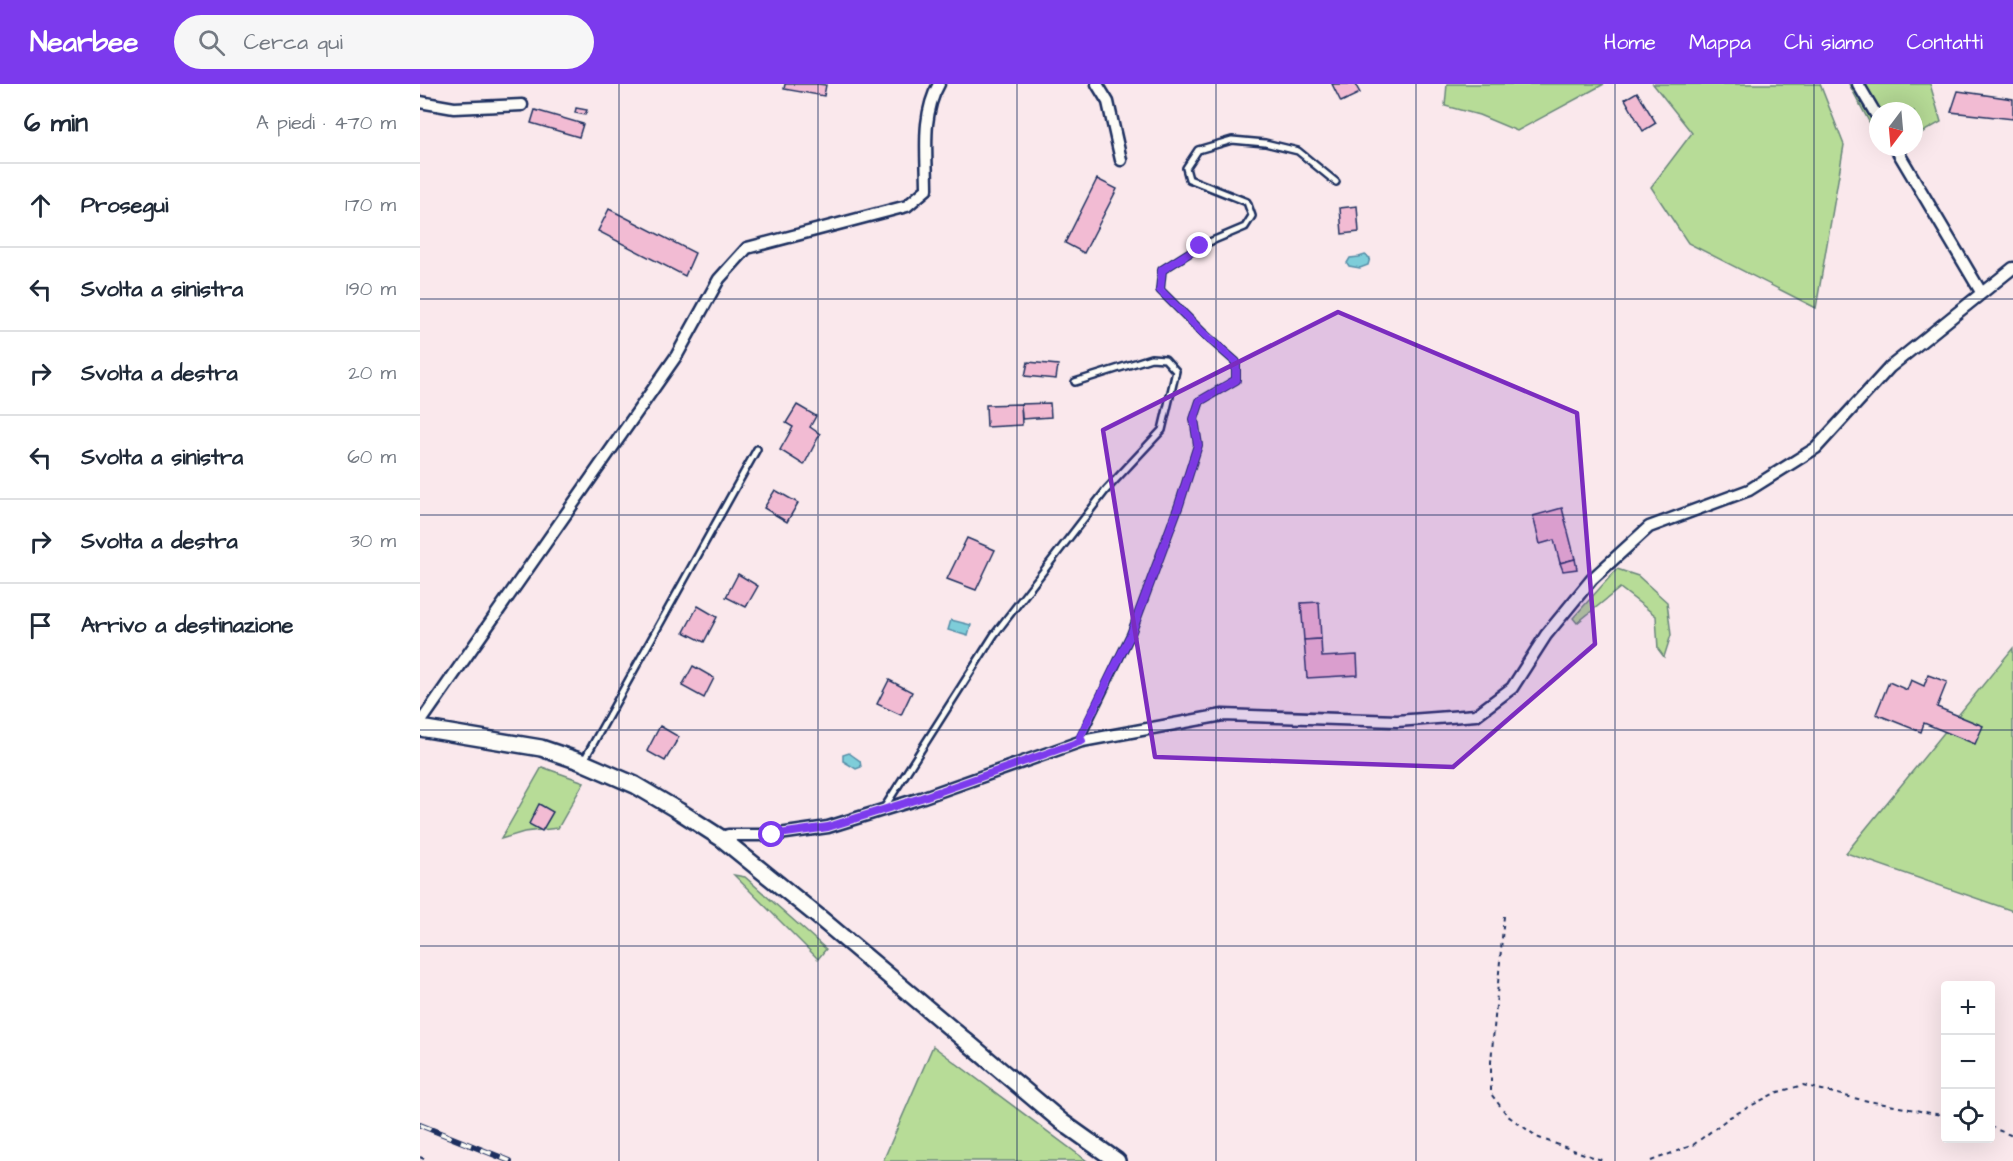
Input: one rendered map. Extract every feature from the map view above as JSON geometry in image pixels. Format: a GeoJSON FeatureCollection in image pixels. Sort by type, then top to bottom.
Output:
{"type":"FeatureCollection","features":[{"type":"Feature","properties":{"kind":"street"},"geometry":{"type":"LineString","coordinates":[[939,84],[930,99],[927,125],[927,189],[907,206],[747,248],[718,279],[677,355],[420,726],[541,748],[582,762],[635,785],[721,837],[1062,1122],[1117,1161]]}},
{"type":"Feature","properties":{"kind":"street"},"geometry":{"type":"LineString","coordinates":[[1097,84],[1108,102],[1121,160]]}},
{"type":"Feature","properties":{"kind":"street"},"geometry":{"type":"LineString","coordinates":[[1858,84],[1869,103]]}},
{"type":"Feature","properties":{"kind":"street"},"geometry":{"type":"LineString","coordinates":[[420,102],[454,108],[522,105]]}},
{"type":"Feature","properties":{"kind":"street"},"geometry":{"type":"LineString","coordinates":[[1900,156],[1981,292]]}},
{"type":"Feature","properties":{"kind":"street"},"geometry":{"type":"LineString","coordinates":[[721,837],[798,833],[828,827],[921,798],[1082,741],[1222,714],[1397,721],[1476,715],[1512,688],[1546,635],[1592,579],[1649,527],[1749,490],[1816,448],[1890,367],[2013,268]]}},
{"type":"Feature","properties":{"kind":"lane"},"geometry":{"type":"LineString","coordinates":[[1082,741],[1080,737],[1131,634],[1179,505],[1198,445],[1194,419],[1200,401],[1236,380],[1236,362],[1160,290],[1162,270],[1200,246],[1245,227],[1252,216],[1246,202],[1189,179],[1186,168],[1198,150],[1232,140],[1265,143],[1298,151],[1336,182]]}},
{"type":"Feature","properties":{"kind":"lane"},"geometry":{"type":"LineString","coordinates":[[883,809],[994,635],[1106,490],[1162,430],[1176,371],[1165,359],[1151,358],[1075,382]]}},
{"type":"Feature","properties":{"kind":"lane"},"geometry":{"type":"LineString","coordinates":[[582,762],[757,448]]}},
{"type":"Feature","properties":{"kind":"path"},"geometry":{"type":"LineString","coordinates":[[1504,916],[1491,1062],[1491,1094],[1508,1116],[1539,1138],[1604,1161]]}},
{"type":"Feature","properties":{"kind":"path"},"geometry":{"type":"LineString","coordinates":[[1650,1161],[1693,1145],[1730,1117],[1775,1093],[1803,1085],[1853,1098],[1941,1115]]}},
{"type":"Feature","properties":{"kind":"path"},"geometry":{"type":"LineString","coordinates":[[1995,1129],[2013,1136]]}},
{"type":"Feature","properties":{"kind":"path"},"geometry":{"type":"LineString","coordinates":[[420,1157],[428,1161]]}},
{"type":"Feature","properties":{"kind":"highlighted area"},"geometry":{"type":"Polygon","coordinates":[[[1338,312],[1577,413],[1595,644],[1453,767],[1155,757],[1103,430],[1338,312]]]}},
{"type":"Feature","properties":{"kind":"green space"},"geometry":{"type":"Polygon","coordinates":[[[1447,84],[1604,84],[1517,131],[1479,115],[1445,106],[1447,84]]]}},
{"type":"Feature","properties":{"kind":"green space"},"geometry":{"type":"Polygon","coordinates":[[[1653,84],[1820,84],[1844,145],[1816,308],[1688,243],[1651,187],[1692,133],[1653,84]]]}},
{"type":"Feature","properties":{"kind":"green space"},"geometry":{"type":"Polygon","coordinates":[[[1849,84],[1930,84],[1941,122],[1923,132],[1923,102],[1869,102],[1869,122],[1849,84]]]}},
{"type":"Feature","properties":{"kind":"green space"},"geometry":{"type":"Polygon","coordinates":[[[1617,569],[1638,576],[1667,602],[1671,635],[1664,657],[1658,649],[1656,616],[1620,588],[1577,623],[1573,618],[1617,569]]]}},
{"type":"Feature","properties":{"kind":"green space"},"geometry":{"type":"Polygon","coordinates":[[[2013,648],[2013,911],[1846,853],[2013,648]]]}},
{"type":"Feature","properties":{"kind":"green space"},"geometry":{"type":"Polygon","coordinates":[[[542,767],[584,782],[558,828],[524,832],[501,839],[542,767]]]}},
{"type":"Feature","properties":{"kind":"green space"},"geometry":{"type":"Polygon","coordinates":[[[734,875],[745,877],[826,949],[818,959],[734,875]]]}},
{"type":"Feature","properties":{"kind":"green space"},"geometry":{"type":"Polygon","coordinates":[[[933,1046],[1087,1161],[883,1161],[933,1046]]]}},
{"type":"Feature","properties":{"kind":"water"},"geometry":{"type":"Polygon","coordinates":[[[1365,255],[1370,258],[1368,265],[1360,268],[1349,266],[1347,263],[1350,258],[1365,255]]]}},
{"type":"Feature","properties":{"kind":"water"},"geometry":{"type":"Polygon","coordinates":[[[951,620],[971,625],[968,636],[948,630],[951,620]]]}},
{"type":"Feature","properties":{"kind":"water"},"geometry":{"type":"Polygon","coordinates":[[[849,753],[860,761],[861,767],[856,769],[843,761],[843,755],[849,753]]]}},
{"type":"Feature","properties":{"kind":"building"},"geometry":{"type":"Polygon","coordinates":[[[785,84],[826,85],[824,96],[784,89],[785,84]]]}},
{"type":"Feature","properties":{"kind":"building"},"geometry":{"type":"Polygon","coordinates":[[[1332,84],[1355,84],[1360,93],[1341,102],[1332,84]]]}},
{"type":"Feature","properties":{"kind":"building"},"geometry":{"type":"Polygon","coordinates":[[[1958,91],[2013,99],[2013,119],[1951,112],[1958,91]]]}},
{"type":"Feature","properties":{"kind":"building"},"geometry":{"type":"Polygon","coordinates":[[[1637,92],[1656,123],[1643,131],[1625,99],[1637,92]]]}},
{"type":"Feature","properties":{"kind":"building"},"geometry":{"type":"Polygon","coordinates":[[[576,108],[587,110],[585,115],[575,113],[576,108]]]}},
{"type":"Feature","properties":{"kind":"building"},"geometry":{"type":"Polygon","coordinates":[[[535,110],[583,124],[579,137],[531,123],[535,110]]]}},
{"type":"Feature","properties":{"kind":"building"},"geometry":{"type":"Polygon","coordinates":[[[1097,179],[1117,189],[1084,253],[1065,243],[1097,179]]]}},
{"type":"Feature","properties":{"kind":"building"},"geometry":{"type":"Polygon","coordinates":[[[1357,206],[1359,232],[1342,234],[1340,208],[1357,206]]]}},
{"type":"Feature","properties":{"kind":"building"},"geometry":{"type":"Polygon","coordinates":[[[609,209],[695,253],[685,276],[598,231],[609,209]]]}},
{"type":"Feature","properties":{"kind":"building"},"geometry":{"type":"Polygon","coordinates":[[[1028,362],[1058,365],[1056,379],[1025,376],[1028,362]]]}},
{"type":"Feature","properties":{"kind":"building"},"geometry":{"type":"Polygon","coordinates":[[[1050,403],[1051,417],[1022,419],[1021,404],[1050,403]]]}},
{"type":"Feature","properties":{"kind":"building"},"geometry":{"type":"Polygon","coordinates":[[[1021,404],[1022,425],[987,427],[986,405],[1021,404]]]}},
{"type":"Feature","properties":{"kind":"building"},"geometry":{"type":"Polygon","coordinates":[[[797,405],[816,416],[810,427],[820,434],[804,465],[780,450],[793,427],[786,423],[797,405]]]}},
{"type":"Feature","properties":{"kind":"building"},"geometry":{"type":"Polygon","coordinates":[[[775,490],[798,503],[787,522],[764,508],[775,490]]]}},
{"type":"Feature","properties":{"kind":"building"},"geometry":{"type":"Polygon","coordinates":[[[1562,508],[1575,559],[1560,563],[1554,540],[1540,544],[1533,516],[1562,508]]]}},
{"type":"Feature","properties":{"kind":"building"},"geometry":{"type":"Polygon","coordinates":[[[967,538],[995,550],[976,590],[947,579],[967,538]]]}},
{"type":"Feature","properties":{"kind":"building"},"geometry":{"type":"Polygon","coordinates":[[[1575,559],[1577,569],[1563,571],[1560,563],[1575,559]]]}},
{"type":"Feature","properties":{"kind":"building"},"geometry":{"type":"Polygon","coordinates":[[[738,574],[758,586],[746,607],[726,597],[738,574]]]}},
{"type":"Feature","properties":{"kind":"building"},"geometry":{"type":"Polygon","coordinates":[[[1319,602],[1321,639],[1304,640],[1301,603],[1319,602]]]}},
{"type":"Feature","properties":{"kind":"building"},"geometry":{"type":"Polygon","coordinates":[[[698,606],[717,617],[704,642],[684,632],[698,606]]]}},
{"type":"Feature","properties":{"kind":"building"},"geometry":{"type":"Polygon","coordinates":[[[1321,639],[1322,657],[1357,655],[1358,675],[1307,678],[1304,640],[1321,639]]]}},
{"type":"Feature","properties":{"kind":"building"},"geometry":{"type":"Polygon","coordinates":[[[693,666],[714,678],[704,698],[682,686],[693,666]]]}},
{"type":"Feature","properties":{"kind":"building"},"geometry":{"type":"Polygon","coordinates":[[[1928,675],[1947,682],[1937,707],[1983,726],[1975,744],[1924,723],[1921,732],[1876,714],[1889,682],[1907,690],[1911,680],[1924,686],[1928,675]]]}},
{"type":"Feature","properties":{"kind":"building"},"geometry":{"type":"Polygon","coordinates":[[[889,680],[912,692],[901,715],[877,704],[889,680]]]}},
{"type":"Feature","properties":{"kind":"building"},"geometry":{"type":"Polygon","coordinates":[[[660,726],[679,737],[665,761],[647,751],[660,726]]]}},
{"type":"Feature","properties":{"kind":"building"},"geometry":{"type":"Polygon","coordinates":[[[539,804],[553,812],[542,831],[529,824],[539,804]]]}},
{"type":"Feature","properties":{"kind":"railway"},"geometry":{"type":"LineString","coordinates":[[420,1125],[510,1161]]}},
{"type":"Feature","properties":{"kind":"route"},"geometry":{"type":"LineString","coordinates":[[772,835],[828,827],[921,798],[1082,741],[1080,737],[1131,634],[1179,505],[1198,445],[1194,419],[1200,401],[1236,380],[1236,362],[1160,290],[1162,270],[1200,246]]}}]}
